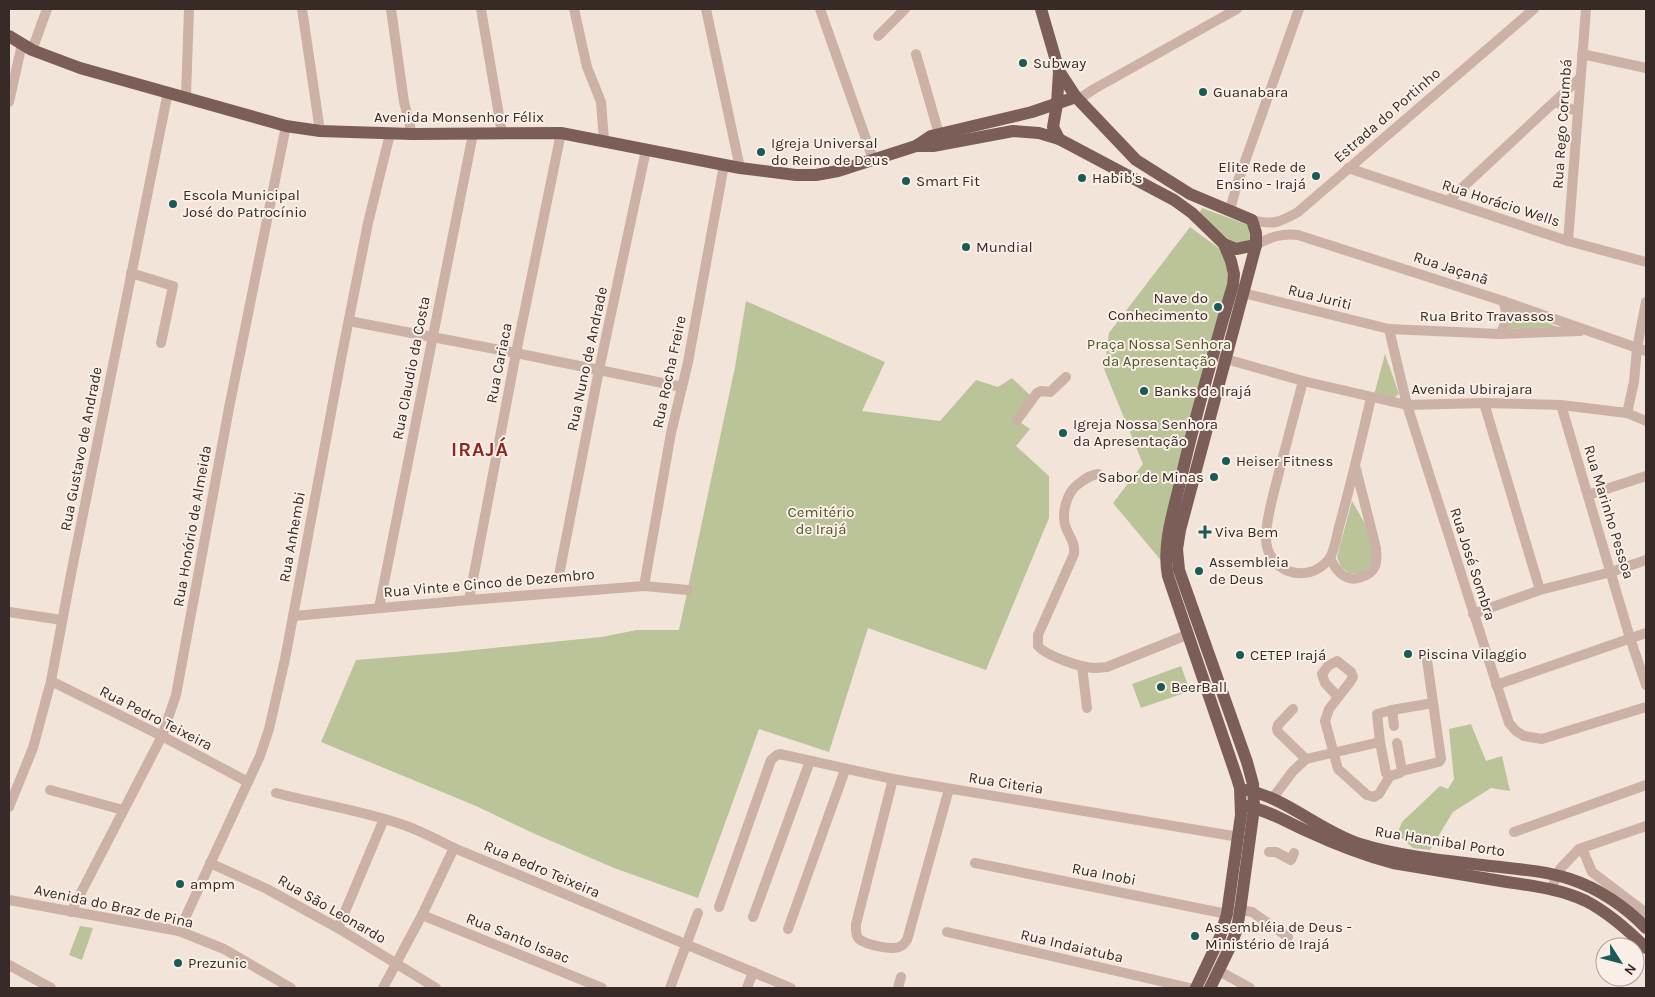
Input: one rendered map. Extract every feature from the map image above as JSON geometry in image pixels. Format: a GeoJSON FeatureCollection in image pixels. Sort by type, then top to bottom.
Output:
{"type":"FeatureCollection","features":[{"type":"Feature","properties":{"kind":"main road"},"geometry":{"type":"LineString","coordinates":[[1041,9],[1059,71],[1077,98],[1136,160],[1190,194],[1252,220],[1256,233],[1256,245],[1243,293],[1188,450],[1167,539],[1166,566],[1240,788],[1253,811]]}},
{"type":"Feature","properties":{"kind":"main road","name":"Avenida Monsenhor Félix"},"geometry":{"type":"LineString","coordinates":[[9,36],[27,47],[80,68],[186,96],[286,126],[320,131],[390,134],[561,133],[740,168],[796,175],[816,175],[838,171],[916,146],[933,146],[1013,131],[1039,133],[1059,139],[1174,200],[1192,213],[1224,244]]}},
{"type":"Feature","properties":{"kind":"main road"},"geometry":{"type":"LineString","coordinates":[[1059,71],[1057,104],[1053,127],[1059,139]]}},
{"type":"Feature","properties":{"kind":"main road","name":"Avenida Monsenhor Félix"},"geometry":{"type":"LineString","coordinates":[[916,146],[931,136],[1077,98]]}},
{"type":"Feature","properties":{"kind":"main road"},"geometry":{"type":"LineString","coordinates":[[956,142],[957,135],[970,130],[973,126]]}},
{"type":"Feature","properties":{"kind":"main road"},"geometry":{"type":"LineString","coordinates":[[1224,244],[1236,249],[1256,245]]}},
{"type":"Feature","properties":{"kind":"main road"},"geometry":{"type":"LineString","coordinates":[[1210,988],[1236,929],[1253,811],[1254,791],[1247,762],[1182,579],[1177,557],[1180,530],[1219,357],[1233,285],[1234,274],[1224,244]]}},
{"type":"Feature","properties":{"kind":"main road","name":"Rua Hannibal Porto"},"geometry":{"type":"LineString","coordinates":[[1240,788],[1254,791],[1272,799],[1340,836],[1378,850],[1515,869],[1561,872],[1616,903],[1646,928]]}},
{"type":"Feature","properties":{"kind":"main road"},"geometry":{"type":"LineString","coordinates":[[1196,988],[1220,937],[1227,914],[1238,836],[1253,811]]}},
{"type":"Feature","properties":{"kind":"main road","name":"Rua Hannibal Porto"},"geometry":{"type":"LineString","coordinates":[[1253,811],[1335,844],[1393,863],[1563,892],[1586,901],[1609,916],[1629,930],[1646,948]]}},
{"type":"Feature","properties":{"kind":"street"},"geometry":{"type":"LineString","coordinates":[[9,102],[14,57],[27,47],[47,9]]}},
{"type":"Feature","properties":{"kind":"street"},"geometry":{"type":"LineString","coordinates":[[186,96],[188,9]]}},
{"type":"Feature","properties":{"kind":"street"},"geometry":{"type":"LineString","coordinates":[[302,9],[320,131]]}},
{"type":"Feature","properties":{"kind":"street"},"geometry":{"type":"LineString","coordinates":[[391,9],[404,102],[412,134]]}},
{"type":"Feature","properties":{"kind":"street"},"geometry":{"type":"LineString","coordinates":[[481,9],[502,132]]}},
{"type":"Feature","properties":{"kind":"street"},"geometry":{"type":"LineString","coordinates":[[574,9],[587,67],[601,102],[604,140]]}},
{"type":"Feature","properties":{"kind":"street"},"geometry":{"type":"LineString","coordinates":[[706,9],[740,168]]}},
{"type":"Feature","properties":{"kind":"street"},"geometry":{"type":"LineString","coordinates":[[820,9],[873,159]]}},
{"type":"Feature","properties":{"kind":"street"},"geometry":{"type":"LineString","coordinates":[[1077,98],[1237,9]]}},
{"type":"Feature","properties":{"kind":"street"},"geometry":{"type":"LineString","coordinates":[[1230,210],[1237,184],[1299,9]]}},
{"type":"Feature","properties":{"kind":"street","name":"Estrada do Portinho"},"geometry":{"type":"LineString","coordinates":[[1252,220],[1269,224],[1282,221],[1298,212],[1534,9]]}},
{"type":"Feature","properties":{"kind":"street","name":"Rua Rego Corumbá"},"geometry":{"type":"LineString","coordinates":[[1568,241],[1586,9]]}},
{"type":"Feature","properties":{"kind":"street"},"geometry":{"type":"LineString","coordinates":[[878,36],[903,10]]}},
{"type":"Feature","properties":{"kind":"street"},"geometry":{"type":"LineString","coordinates":[[916,54],[939,134]]}},
{"type":"Feature","properties":{"kind":"street"},"geometry":{"type":"LineString","coordinates":[[1582,54],[1646,68]]}},
{"type":"Feature","properties":{"kind":"street"},"geometry":{"type":"LineString","coordinates":[[1448,201],[1580,78]]}},
{"type":"Feature","properties":{"kind":"street","name":"Rua Gustavo de Andrade"},"geometry":{"type":"LineString","coordinates":[[9,807],[33,748],[51,681],[168,92]]}},
{"type":"Feature","properties":{"kind":"street"},"geometry":{"type":"LineString","coordinates":[[1555,102],[1578,112]]}},
{"type":"Feature","properties":{"kind":"street","name":"Rua Honório de Almeida"},"geometry":{"type":"LineString","coordinates":[[70,912],[162,736],[179,682],[229,408],[286,126]]}},
{"type":"Feature","properties":{"kind":"street","name":"Rua Cariaca"},"geometry":{"type":"LineString","coordinates":[[468,600],[561,133]]}},
{"type":"Feature","properties":{"kind":"street","name":"Rua Anhembi"},"geometry":{"type":"LineString","coordinates":[[179,932],[248,782],[269,729],[294,616],[313,502],[368,223],[390,134]]}},
{"type":"Feature","properties":{"kind":"street","name":"Rua Claudio da Costa"},"geometry":{"type":"LineString","coordinates":[[378,608],[473,134]]}},
{"type":"Feature","properties":{"kind":"street","name":"Rua Nuno de Andrade"},"geometry":{"type":"LineString","coordinates":[[559,575],[599,370],[646,150]]}},
{"type":"Feature","properties":{"kind":"street","name":"Rua Rocha Freire"},"geometry":{"type":"LineString","coordinates":[[644,586],[724,165]]}},
{"type":"Feature","properties":{"kind":"street","name":"Rua Horácio Wells"},"geometry":{"type":"LineString","coordinates":[[1348,168],[1568,241],[1646,262]]}},
{"type":"Feature","properties":{"kind":"street"},"geometry":{"type":"LineString","coordinates":[[1298,212],[1295,223],[1295,230],[1298,235]]}},
{"type":"Feature","properties":{"kind":"street"},"geometry":{"type":"LineString","coordinates":[[1282,221],[1285,234]]}},
{"type":"Feature","properties":{"kind":"street","name":"Rua Jaçanã"},"geometry":{"type":"LineString","coordinates":[[1256,245],[1272,237],[1285,234],[1298,235],[1503,301],[1642,350]]}},
{"type":"Feature","properties":{"kind":"street"},"geometry":{"type":"LineString","coordinates":[[131,273],[173,286],[161,343]]}},
{"type":"Feature","properties":{"kind":"street","name":"Rua Juriti"},"geometry":{"type":"LineString","coordinates":[[1243,293],[1389,329]]}},
{"type":"Feature","properties":{"kind":"street"},"geometry":{"type":"LineString","coordinates":[[1500,334],[1507,311],[1503,301]]}},
{"type":"Feature","properties":{"kind":"street"},"geometry":{"type":"LineString","coordinates":[[1627,413],[1642,350],[1646,302]]}},
{"type":"Feature","properties":{"kind":"street"},"geometry":{"type":"LineString","coordinates":[[349,321],[682,387]]}},
{"type":"Feature","properties":{"kind":"street","name":"Rua Brito Travassos"},"geometry":{"type":"LineString","coordinates":[[1389,329],[1500,334],[1585,331]]}},
{"type":"Feature","properties":{"kind":"street","name":"Rua José Sombra"},"geometry":{"type":"LineString","coordinates":[[1389,329],[1407,405],[1509,724],[1524,736],[1551,738],[1646,707]]}},
{"type":"Feature","properties":{"kind":"street","name":"Avenida Ubirajara"},"geometry":{"type":"LineString","coordinates":[[1219,357],[1370,398],[1407,405],[1484,403],[1561,405],[1627,413],[1646,421]]}},
{"type":"Feature","properties":{"kind":"street"},"geometry":{"type":"LineString","coordinates":[[1017,420],[1037,393],[1041,391],[1050,392],[1066,377]]}},
{"type":"Feature","properties":{"kind":"street"},"geometry":{"type":"LineString","coordinates":[[1303,380],[1270,506],[1266,537],[1274,561],[1288,572],[1300,575],[1311,572],[1330,558],[1356,468],[1370,398]]}},
{"type":"Feature","properties":{"kind":"street"},"geometry":{"type":"LineString","coordinates":[[1484,403],[1540,590]]}},
{"type":"Feature","properties":{"kind":"street","name":"Rua Marinho Pessoa"},"geometry":{"type":"LineString","coordinates":[[1561,405],[1630,638],[1646,685]]}},
{"type":"Feature","properties":{"kind":"street"},"geometry":{"type":"LineString","coordinates":[[1330,558],[1340,574],[1357,579],[1366,576],[1374,569],[1377,560],[1376,548],[1356,468]]}},
{"type":"Feature","properties":{"kind":"street"},"geometry":{"type":"LineString","coordinates":[[1098,474],[1086,478],[1071,490],[1068,496],[1065,522],[1066,528],[1073,540],[1074,554],[1038,635],[1038,646],[1047,653],[1082,666],[1095,668],[1107,667],[1188,634]]}},
{"type":"Feature","properties":{"kind":"street"},"geometry":{"type":"LineString","coordinates":[[1588,495],[1646,476]]}},
{"type":"Feature","properties":{"kind":"street"},"geometry":{"type":"LineString","coordinates":[[1473,614],[1540,590],[1611,572],[1646,560]]}},
{"type":"Feature","properties":{"kind":"street","name":"Rua Vinte e Cinco de Dezembro"},"geometry":{"type":"LineString","coordinates":[[294,616],[644,586],[688,590]]}},
{"type":"Feature","properties":{"kind":"street"},"geometry":{"type":"LineString","coordinates":[[9,612],[62,620]]}},
{"type":"Feature","properties":{"kind":"street"},"geometry":{"type":"LineString","coordinates":[[1496,685],[1646,633]]}},
{"type":"Feature","properties":{"kind":"street"},"geometry":{"type":"LineString","coordinates":[[1338,697],[1329,709],[1324,721],[1338,770],[1367,795],[1374,797],[1379,794],[1390,776],[1400,773],[1402,770],[1439,762],[1441,759],[1426,660]]}},
{"type":"Feature","properties":{"kind":"street"},"geometry":{"type":"LineString","coordinates":[[1082,666],[1087,708]]}},
{"type":"Feature","properties":{"kind":"street","name":"Rua Pedro Teixeira"},"geometry":{"type":"LineString","coordinates":[[51,681],[162,736],[248,782]]}},
{"type":"Feature","properties":{"kind":"street"},"geometry":{"type":"LineString","coordinates":[[1390,776],[1386,772],[1377,714],[1433,703]]}},
{"type":"Feature","properties":{"kind":"street"},"geometry":{"type":"LineString","coordinates":[[1293,709],[1278,725],[1277,729],[1306,759]]}},
{"type":"Feature","properties":{"kind":"street"},"geometry":{"type":"LineString","coordinates":[[1392,710],[1394,726]]}},
{"type":"Feature","properties":{"kind":"street"},"geometry":{"type":"LineString","coordinates":[[1272,799],[1293,771],[1306,759],[1380,742]]}},
{"type":"Feature","properties":{"kind":"street"},"geometry":{"type":"LineString","coordinates":[[1397,743],[1402,770]]}},
{"type":"Feature","properties":{"kind":"street","name":"Rua Citeria"},"geometry":{"type":"LineString","coordinates":[[719,907],[771,760],[780,754],[845,770],[948,789],[1238,836]]}},
{"type":"Feature","properties":{"kind":"street"},"geometry":{"type":"LineString","coordinates":[[754,917],[810,761]]}},
{"type":"Feature","properties":{"kind":"street"},"geometry":{"type":"LineString","coordinates":[[788,929],[845,770]]}},
{"type":"Feature","properties":{"kind":"street"},"geometry":{"type":"LineString","coordinates":[[893,779],[856,924],[856,934],[859,939],[878,946],[895,949],[907,940],[948,789]]}},
{"type":"Feature","properties":{"kind":"street"},"geometry":{"type":"LineString","coordinates":[[1514,832],[1646,785]]}},
{"type":"Feature","properties":{"kind":"street"},"geometry":{"type":"LineString","coordinates":[[50,790],[123,810]]}},
{"type":"Feature","properties":{"kind":"street","name":"Rua Pedro Teixeira"},"geometry":{"type":"LineString","coordinates":[[276,793],[384,818],[418,830],[454,848],[791,988]]}},
{"type":"Feature","properties":{"kind":"street"},"geometry":{"type":"LineString","coordinates":[[338,928],[384,818]]}},
{"type":"Feature","properties":{"kind":"street"},"geometry":{"type":"LineString","coordinates":[[1551,889],[1561,872],[1580,848],[1646,826]]}},
{"type":"Feature","properties":{"kind":"street"},"geometry":{"type":"LineString","coordinates":[[383,988],[422,915],[454,848]]}},
{"type":"Feature","properties":{"kind":"street"},"geometry":{"type":"LineString","coordinates":[[1580,848],[1592,872],[1646,913]]}},
{"type":"Feature","properties":{"kind":"street"},"geometry":{"type":"LineString","coordinates":[[1269,852],[1276,852],[1291,860],[1294,853]]}},
{"type":"Feature","properties":{"kind":"street","name":"Rua Inobi"},"geometry":{"type":"LineString","coordinates":[[975,863],[1227,914]]}},
{"type":"Feature","properties":{"kind":"street","name":"Rua São Leonardo"},"geometry":{"type":"LineString","coordinates":[[210,864],[267,889],[338,928],[436,988]]}},
{"type":"Feature","properties":{"kind":"street","name":"Avenida do Braz de Pina"},"geometry":{"type":"LineString","coordinates":[[9,900],[179,932],[224,949],[291,988]]}},
{"type":"Feature","properties":{"kind":"street"},"geometry":{"type":"LineString","coordinates":[[1240,910],[1252,912],[1288,937]]}},
{"type":"Feature","properties":{"kind":"street"},"geometry":{"type":"LineString","coordinates":[[670,988],[698,912]]}},
{"type":"Feature","properties":{"kind":"street","name":"Rua Santo Isaac"},"geometry":{"type":"LineString","coordinates":[[422,915],[602,988]]}},
{"type":"Feature","properties":{"kind":"street","name":"Rua Indaiatuba"},"geometry":{"type":"LineString","coordinates":[[947,932],[1190,988]]}},
{"type":"Feature","properties":{"kind":"street"},"geometry":{"type":"LineString","coordinates":[[9,965],[52,988]]}},
{"type":"Feature","properties":{"kind":"street"},"geometry":{"type":"LineString","coordinates":[[1219,971],[1250,988]]}},
{"type":"Feature","properties":{"kind":"street"},"geometry":{"type":"LineString","coordinates":[[747,988],[753,972]]}},
{"type":"Feature","properties":{"kind":"street"},"geometry":{"type":"LineString","coordinates":[[898,988],[901,977]]}},
{"type":"Feature","properties":{"kind":"green space"},"geometry":{"type":"Polygon","coordinates":[[[1202,208],[1251,226],[1252,242],[1239,248],[1199,214],[1202,208]]]}},
{"type":"Feature","properties":{"kind":"green space","name":"Praça Nossa Senhora da Apresentação"},"geometry":{"type":"Polygon","coordinates":[[[1190,227],[1220,249],[1233,277],[1164,564],[1113,503],[1143,464],[1104,369],[1109,333],[1190,227]]]}},
{"type":"Feature","properties":{"kind":"green space","name":"Cemitério de Irajá"},"geometry":{"type":"Polygon","coordinates":[[[746,301],[885,362],[862,411],[940,421],[976,380],[998,387],[1012,378],[1032,397],[1017,420],[1030,429],[1016,446],[1049,476],[1049,518],[986,670],[868,628],[829,752],[759,729],[698,898],[614,868],[476,806],[321,742],[356,660],[601,637],[637,630],[679,630],[735,367],[746,301]]]}},
{"type":"Feature","properties":{"kind":"green space"},"geometry":{"type":"Polygon","coordinates":[[[1507,307],[1558,327],[1505,329],[1507,307]]]}},
{"type":"Feature","properties":{"kind":"green space"},"geometry":{"type":"Polygon","coordinates":[[[1385,354],[1399,394],[1391,400],[1374,395],[1385,354]]]}},
{"type":"Feature","properties":{"kind":"green space"},"geometry":{"type":"Polygon","coordinates":[[[1352,501],[1365,523],[1372,541],[1373,557],[1370,565],[1362,573],[1349,573],[1341,567],[1337,557],[1352,501]]]}},
{"type":"Feature","properties":{"kind":"green space","name":"BeerBall"},"geometry":{"type":"Polygon","coordinates":[[[1181,666],[1190,691],[1141,708],[1132,684],[1181,666]]]}},
{"type":"Feature","properties":{"kind":"green space"},"geometry":{"type":"Polygon","coordinates":[[[1471,724],[1486,761],[1502,756],[1510,791],[1491,788],[1453,812],[1430,850],[1413,848],[1397,834],[1402,822],[1440,786],[1448,789],[1454,779],[1449,729],[1471,724]]]}},
{"type":"Feature","properties":{"kind":"green space"},"geometry":{"type":"Polygon","coordinates":[[[80,926],[93,928],[82,960],[69,955],[80,926]]]}},
{"type":"Feature","properties":{"kind":"place","name":"Subway"},"geometry":{"type":"Point","coordinates":[1023,63]}},
{"type":"Feature","properties":{"kind":"place","name":"Guanabara"},"geometry":{"type":"Point","coordinates":[1203,92]}},
{"type":"Feature","properties":{"kind":"place","name":"Igreja Universal do Reino de Deus"},"geometry":{"type":"Point","coordinates":[761,152]}},
{"type":"Feature","properties":{"kind":"place","name":"Elite Rede de Ensino - Irajá"},"geometry":{"type":"Point","coordinates":[1316,176]}},
{"type":"Feature","properties":{"kind":"place","name":"Habib's"},"geometry":{"type":"Point","coordinates":[1082,178]}},
{"type":"Feature","properties":{"kind":"place","name":"Smart Fit"},"geometry":{"type":"Point","coordinates":[906,181]}},
{"type":"Feature","properties":{"kind":"place","name":"Escola Municipal José do Patrocínio"},"geometry":{"type":"Point","coordinates":[173,204]}},
{"type":"Feature","properties":{"kind":"place","name":"Mundial"},"geometry":{"type":"Point","coordinates":[966,247]}},
{"type":"Feature","properties":{"kind":"place","name":"Nave do Conhecimento"},"geometry":{"type":"Point","coordinates":[1218,307]}},
{"type":"Feature","properties":{"kind":"place","name":"Banks de Irajá"},"geometry":{"type":"Point","coordinates":[1144,391]}},
{"type":"Feature","properties":{"kind":"place","name":"Igreja Nossa Senhora da Apresentação"},"geometry":{"type":"Point","coordinates":[1063,433]}},
{"type":"Feature","properties":{"kind":"place","name":"Heiser Fitness"},"geometry":{"type":"Point","coordinates":[1226,461]}},
{"type":"Feature","properties":{"kind":"place","name":"Sabor de Minas"},"geometry":{"type":"Point","coordinates":[1214,477]}},
{"type":"Feature","properties":{"kind":"place","name":"Viva Bem"},"geometry":{"type":"Point","coordinates":[1205,532]}},
{"type":"Feature","properties":{"kind":"place","name":"Assembleia de Deus"},"geometry":{"type":"Point","coordinates":[1199,571]}},
{"type":"Feature","properties":{"kind":"place","name":"Piscina Vilaggio"},"geometry":{"type":"Point","coordinates":[1408,654]}},
{"type":"Feature","properties":{"kind":"place","name":"CETEP Irajá"},"geometry":{"type":"Point","coordinates":[1240,655]}},
{"type":"Feature","properties":{"kind":"place","name":"BeerBall"},"geometry":{"type":"Point","coordinates":[1161,687]}},
{"type":"Feature","properties":{"kind":"place","name":"ampm"},"geometry":{"type":"Point","coordinates":[180,884]}},
{"type":"Feature","properties":{"kind":"place","name":"Assembléia de Deus - Ministério de Irajá"},"geometry":{"type":"Point","coordinates":[1195,936]}},
{"type":"Feature","properties":{"kind":"place","name":"Prezunic"},"geometry":{"type":"Point","coordinates":[178,963]}},
{"type":"Feature","properties":{"kind":"district","name":"IRAJÁ"},"geometry":{"type":"Point","coordinates":[480,449]}}]}
